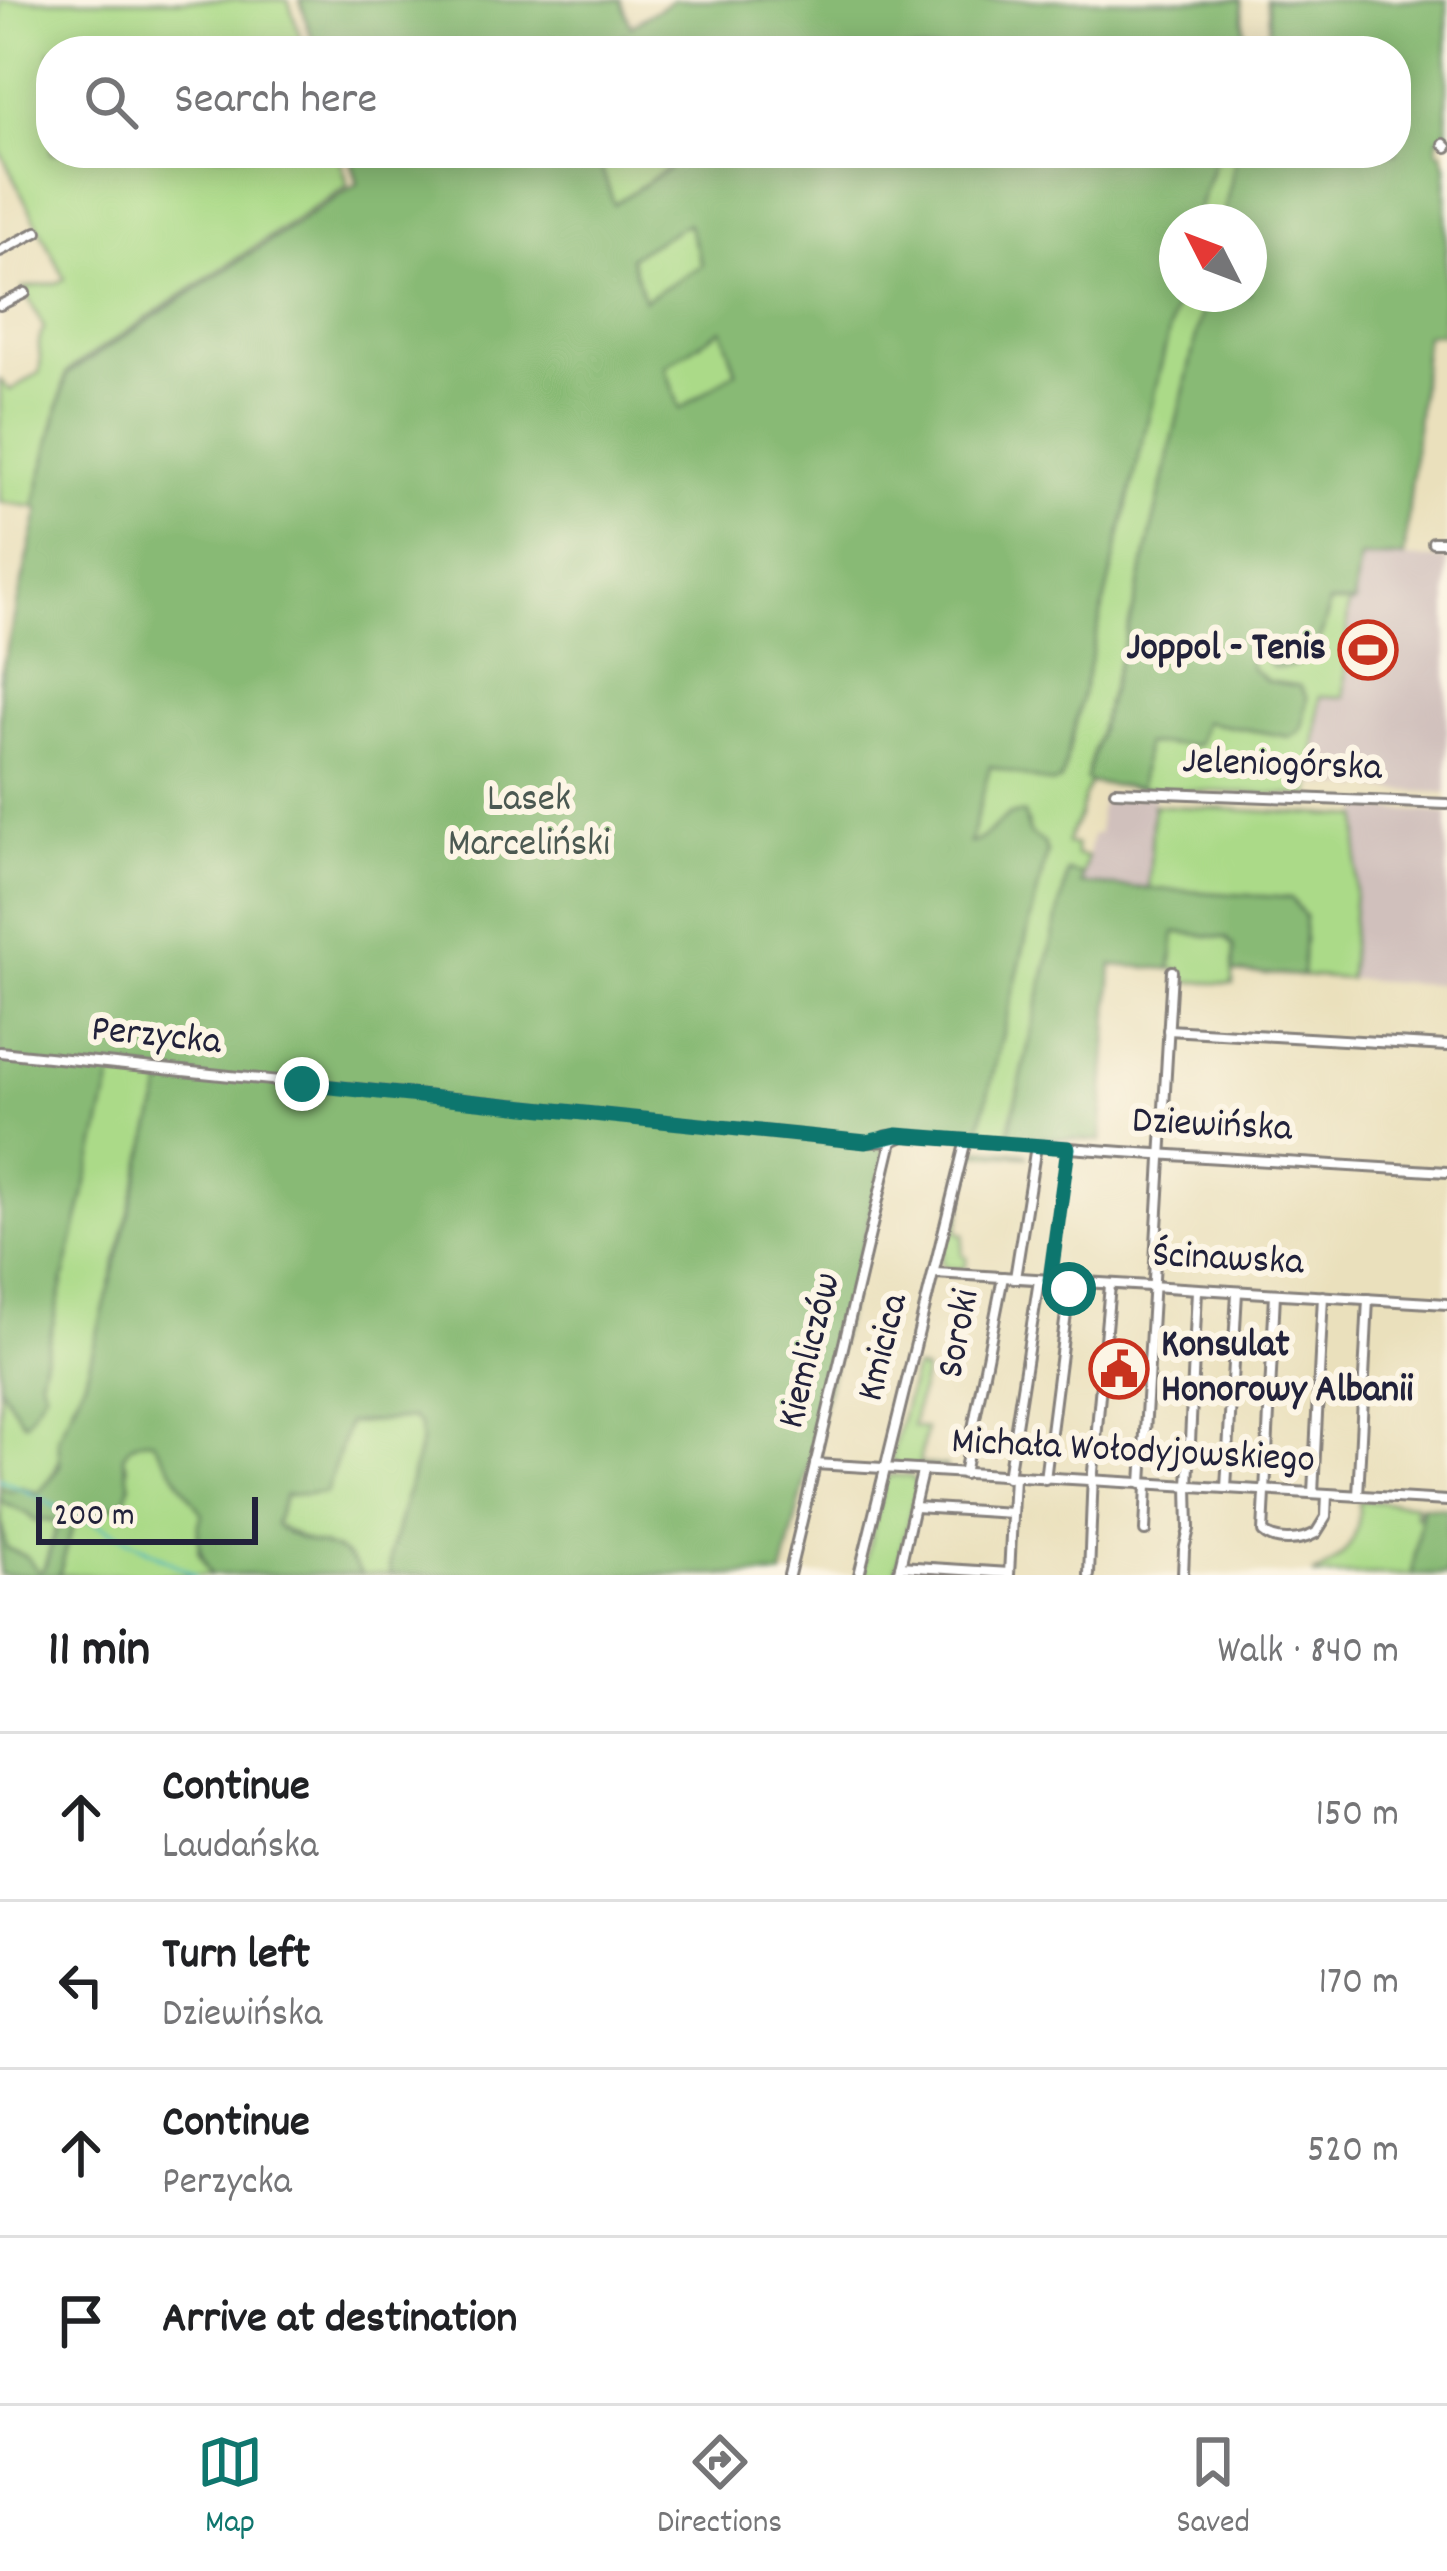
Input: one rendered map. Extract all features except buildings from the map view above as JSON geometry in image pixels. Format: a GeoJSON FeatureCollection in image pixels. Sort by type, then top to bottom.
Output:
{"type":"FeatureCollection","features":[{"type":"Feature","properties":{"kind":"street"},"geometry":{"type":"LineString","coordinates":[[0,251],[37,232]]}},
{"type":"Feature","properties":{"kind":"street"},"geometry":{"type":"LineString","coordinates":[[0,305],[25,293]]}},
{"type":"Feature","properties":{"kind":"street"},"geometry":{"type":"LineString","coordinates":[[1433,542],[1447,542]]}},
{"type":"Feature","properties":{"kind":"street","name":"Jeleniogórska"},"geometry":{"type":"LineString","coordinates":[[1115,791],[1447,804]]}},
{"type":"Feature","properties":{"kind":"street"},"geometry":{"type":"LineString","coordinates":[[1145,1531],[1153,1287],[1172,971]]}},
{"type":"Feature","properties":{"kind":"street"},"geometry":{"type":"LineString","coordinates":[[1168,1030],[1447,1046]]}},
{"type":"Feature","properties":{"kind":"street","name":"Perzycka"},"geometry":{"type":"LineString","coordinates":[[0,1052],[878,1141]]}},
{"type":"Feature","properties":{"kind":"street","name":"Kiemliczów"},"geometry":{"type":"LineString","coordinates":[[789,1575],[897,1139]]}},
{"type":"Feature","properties":{"kind":"street","name":"Dziewińska"},"geometry":{"type":"LineString","coordinates":[[878,1141],[966,1140],[1447,1172]]}},
{"type":"Feature","properties":{"kind":"street","name":"Kmicica"},"geometry":{"type":"LineString","coordinates":[[859,1572],[966,1140]]}},
{"type":"Feature","properties":{"kind":"street"},"geometry":{"type":"LineString","coordinates":[[1015,1278],[1036,1146]]}},
{"type":"Feature","properties":{"kind":"street"},"geometry":{"type":"LineString","coordinates":[[922,1472],[899,1571],[1009,1574],[1011,1477],[1068,1148]]}},
{"type":"Feature","properties":{"kind":"street","name":"Ścinawska"},"geometry":{"type":"LineString","coordinates":[[935,1273],[1447,1304]]}},
{"type":"Feature","properties":{"kind":"street","name":"Soroki"},"geometry":{"type":"LineString","coordinates":[[964,1474],[1003,1277]]}},
{"type":"Feature","properties":{"kind":"street"},"geometry":{"type":"LineString","coordinates":[[1046,1479],[1070,1282]]}},
{"type":"Feature","properties":{"kind":"street"},"geometry":{"type":"LineString","coordinates":[[1089,1575],[1110,1285]]}},
{"type":"Feature","properties":{"kind":"street"},"geometry":{"type":"LineString","coordinates":[[1183,1575],[1190,1529],[1197,1290]]}},
{"type":"Feature","properties":{"kind":"street"},"geometry":{"type":"LineString","coordinates":[[1226,1488],[1237,1292]]}},
{"type":"Feature","properties":{"kind":"street"},"geometry":{"type":"LineString","coordinates":[[1275,1294],[1265,1536],[1303,1539],[1316,1533],[1326,1517],[1327,1494]]}},
{"type":"Feature","properties":{"kind":"street"},"geometry":{"type":"LineString","coordinates":[[1313,1493],[1323,1296]]}},
{"type":"Feature","properties":{"kind":"street"},"geometry":{"type":"LineString","coordinates":[[1358,1496],[1368,1299]]}},
{"type":"Feature","properties":{"kind":"street","name":"Michała Wołodyjowskiego"},"geometry":{"type":"LineString","coordinates":[[815,1464],[1447,1501]]}},
{"type":"Feature","properties":{"kind":"street"},"geometry":{"type":"LineString","coordinates":[[915,1507],[1012,1513]]}},
{"type":"Feature","properties":{"kind":"shaded area"},"geometry":{"type":"Polygon","coordinates":[[[1360,557],[1447,559],[1447,793],[1373,789],[1373,760],[1367,760],[1365,789],[1313,784],[1320,695],[1344,696],[1348,607],[1354,602],[1360,557]]]}},
{"type":"Feature","properties":{"kind":"shaded area"},"geometry":{"type":"Polygon","coordinates":[[[1104,793],[1154,796],[1149,888],[1080,884],[1093,834],[1099,834],[1104,793]]]}},
{"type":"Feature","properties":{"kind":"shaded area"},"geometry":{"type":"Polygon","coordinates":[[[1361,808],[1447,813],[1447,985],[1350,979],[1361,808]]]}},
{"type":"Feature","properties":{"kind":"green space"},"geometry":{"type":"Polygon","coordinates":[[[0,0],[288,0],[300,36],[36,36],[36,168],[343,168],[348,185],[66,374],[34,507],[0,502],[0,380],[10,390],[39,373],[39,340],[44,328],[23,288],[65,279],[0,151],[0,0]]]}},
{"type":"Feature","properties":{"kind":"green space"},"geometry":{"type":"Polygon","coordinates":[[[300,0],[621,0],[631,26],[673,0],[1241,0],[1244,29],[1243,36],[311,36],[300,0]]]}},
{"type":"Feature","properties":{"kind":"green space"},"geometry":{"type":"Polygon","coordinates":[[[1266,0],[1447,0],[1447,138],[1438,138],[1437,151],[1442,152],[1446,166],[1442,334],[1426,335],[1404,557],[1360,557],[1354,603],[1329,603],[1319,639],[1296,664],[1272,667],[1264,658],[1258,635],[1250,634],[1251,668],[1267,681],[1300,686],[1307,698],[1302,729],[1291,737],[1204,722],[1198,745],[1145,744],[1140,788],[1090,783],[1086,779],[1134,607],[1202,312],[1267,312],[1267,204],[1226,204],[1234,168],[1411,168],[1411,36],[1267,36],[1266,0]]]}},
{"type":"Feature","properties":{"kind":"green space","name":"Lasek Marceliński"},"geometry":{"type":"Polygon","coordinates":[[[354,168],[601,168],[614,204],[670,168],[1212,168],[1200,204],[1159,204],[1159,312],[1174,312],[1063,774],[1052,784],[990,766],[970,843],[1009,816],[1024,814],[1030,834],[1044,843],[1047,853],[978,1135],[896,1130],[881,1135],[879,1147],[885,1154],[782,1575],[390,1575],[390,1555],[421,1441],[419,1425],[412,1418],[348,1423],[326,1493],[285,1495],[275,1524],[341,1552],[362,1575],[211,1575],[199,1545],[202,1514],[148,1440],[135,1443],[123,1456],[130,1485],[124,1504],[88,1512],[72,1529],[59,1575],[0,1575],[0,1513],[6,1548],[27,1557],[38,1571],[46,1564],[55,1521],[38,1522],[5,1504],[0,1486],[38,1493],[60,1465],[58,1437],[85,1380],[165,1076],[114,1069],[40,1378],[45,1391],[23,1422],[0,1386],[0,679],[39,509],[34,507],[67,374],[358,183],[354,168]],[[688,223],[630,257],[644,300],[702,265],[688,223]],[[722,329],[665,366],[680,409],[736,371],[722,329]]]}},
{"type":"Feature","properties":{"kind":"green space"},"geometry":{"type":"Polygon","coordinates":[[[601,168],[668,168],[614,204],[601,168]]]}},
{"type":"Feature","properties":{"kind":"green space"},"geometry":{"type":"Polygon","coordinates":[[[1212,168],[1234,168],[1226,204],[1200,204],[1212,168]]]}},
{"type":"Feature","properties":{"kind":"green space"},"geometry":{"type":"Polygon","coordinates":[[[688,222],[702,265],[644,300],[630,257],[688,222]]]}},
{"type":"Feature","properties":{"kind":"green space"},"geometry":{"type":"Polygon","coordinates":[[[1174,312],[1202,312],[1134,607],[1086,778],[1090,783],[1067,844],[1076,845],[1076,855],[1087,857],[1083,875],[1068,872],[1008,1136],[978,1135],[1047,853],[1030,834],[1028,822],[1010,814],[970,844],[989,766],[1060,781],[1174,312]]]}},
{"type":"Feature","properties":{"kind":"green space"},"geometry":{"type":"Polygon","coordinates":[[[723,328],[736,372],[680,410],[665,366],[723,328]]]}},
{"type":"Feature","properties":{"kind":"green space"},"geometry":{"type":"Polygon","coordinates":[[[1329,603],[1354,603],[1348,607],[1344,697],[1320,696],[1311,796],[1140,788],[1145,743],[1197,745],[1204,722],[1290,737],[1299,686],[1267,681],[1251,668],[1250,633],[1259,635],[1259,647],[1327,620],[1329,603]]]}},
{"type":"Feature","properties":{"kind":"green space"},"geometry":{"type":"Polygon","coordinates":[[[1153,805],[1360,817],[1349,979],[1302,976],[1305,916],[1149,888],[1153,805]]]}},
{"type":"Feature","properties":{"kind":"green space"},"geometry":{"type":"Polygon","coordinates":[[[1068,871],[1083,875],[1081,884],[1291,898],[1305,916],[1302,976],[1233,972],[1234,947],[1227,938],[1175,932],[1171,969],[1112,965],[1101,1141],[1008,1136],[1068,871]]]}},
{"type":"Feature","properties":{"kind":"green space"},"geometry":{"type":"Polygon","coordinates":[[[1174,932],[1226,938],[1234,947],[1233,984],[1178,981],[1178,969],[1171,969],[1174,932]]]}},
{"type":"Feature","properties":{"kind":"green space"},"geometry":{"type":"Polygon","coordinates":[[[114,1068],[166,1075],[59,1461],[38,1494],[11,1491],[0,1486],[0,1386],[23,1421],[45,1391],[40,1378],[114,1068]]]}},
{"type":"Feature","properties":{"kind":"green space"},"geometry":{"type":"Polygon","coordinates":[[[967,1152],[1027,1156],[974,1154],[957,1232],[964,1234],[965,1269],[946,1268],[941,1262],[967,1152]]]}},
{"type":"Feature","properties":{"kind":"green space"},"geometry":{"type":"Polygon","coordinates":[[[915,1368],[925,1371],[912,1426],[926,1429],[919,1464],[946,1468],[895,1465],[891,1457],[915,1368]]]}},
{"type":"Feature","properties":{"kind":"green space"},"geometry":{"type":"Polygon","coordinates":[[[412,1418],[419,1425],[421,1441],[390,1555],[390,1575],[362,1575],[345,1554],[310,1544],[275,1524],[285,1495],[326,1493],[348,1423],[412,1418]]]}},
{"type":"Feature","properties":{"kind":"green space"},"geometry":{"type":"Polygon","coordinates":[[[153,1441],[202,1514],[198,1551],[211,1575],[59,1575],[72,1529],[88,1512],[108,1509],[128,1468],[123,1456],[130,1445],[153,1441]]]}},
{"type":"Feature","properties":{"kind":"green space"},"geometry":{"type":"Polygon","coordinates":[[[912,1477],[917,1485],[895,1575],[862,1575],[885,1478],[912,1477]]]}},
{"type":"Feature","properties":{"kind":"green space"},"geometry":{"type":"Polygon","coordinates":[[[0,1499],[33,1520],[55,1521],[43,1570],[37,1571],[27,1557],[6,1548],[0,1499]]]}},
{"type":"Feature","properties":{"kind":"green space"},"geometry":{"type":"Polygon","coordinates":[[[1358,1501],[1415,1504],[1415,1516],[1422,1506],[1412,1575],[1312,1575],[1349,1546],[1357,1526],[1358,1501]]]}},
{"type":"Feature","properties":{"kind":"green space"},"geometry":{"type":"Polygon","coordinates":[[[1422,1506],[1447,1508],[1447,1575],[1412,1575],[1422,1506]]]}},
{"type":"Feature","properties":{"kind":"waterway"},"geometry":{"type":"LineString","coordinates":[[0,1479],[32,1494]]}},
{"type":"Feature","properties":{"kind":"waterway"},"geometry":{"type":"LineString","coordinates":[[37,1496],[195,1575]]}},
{"type":"Feature","properties":{"kind":"place","name":"Joppol - Tenis"},"geometry":{"type":"Point","coordinates":[1368,650]}},
{"type":"Feature","properties":{"kind":"place","name":"Konsulat Honorowy Albanii"},"geometry":{"type":"Point","coordinates":[1119,1369]}},
{"type":"Feature","properties":{"kind":"route"},"geometry":{"type":"LineString","coordinates":[[302,1084],[866,1142],[897,1135],[1068,1148],[1050,1280],[1070,1282],[1069,1289]]}}]}
